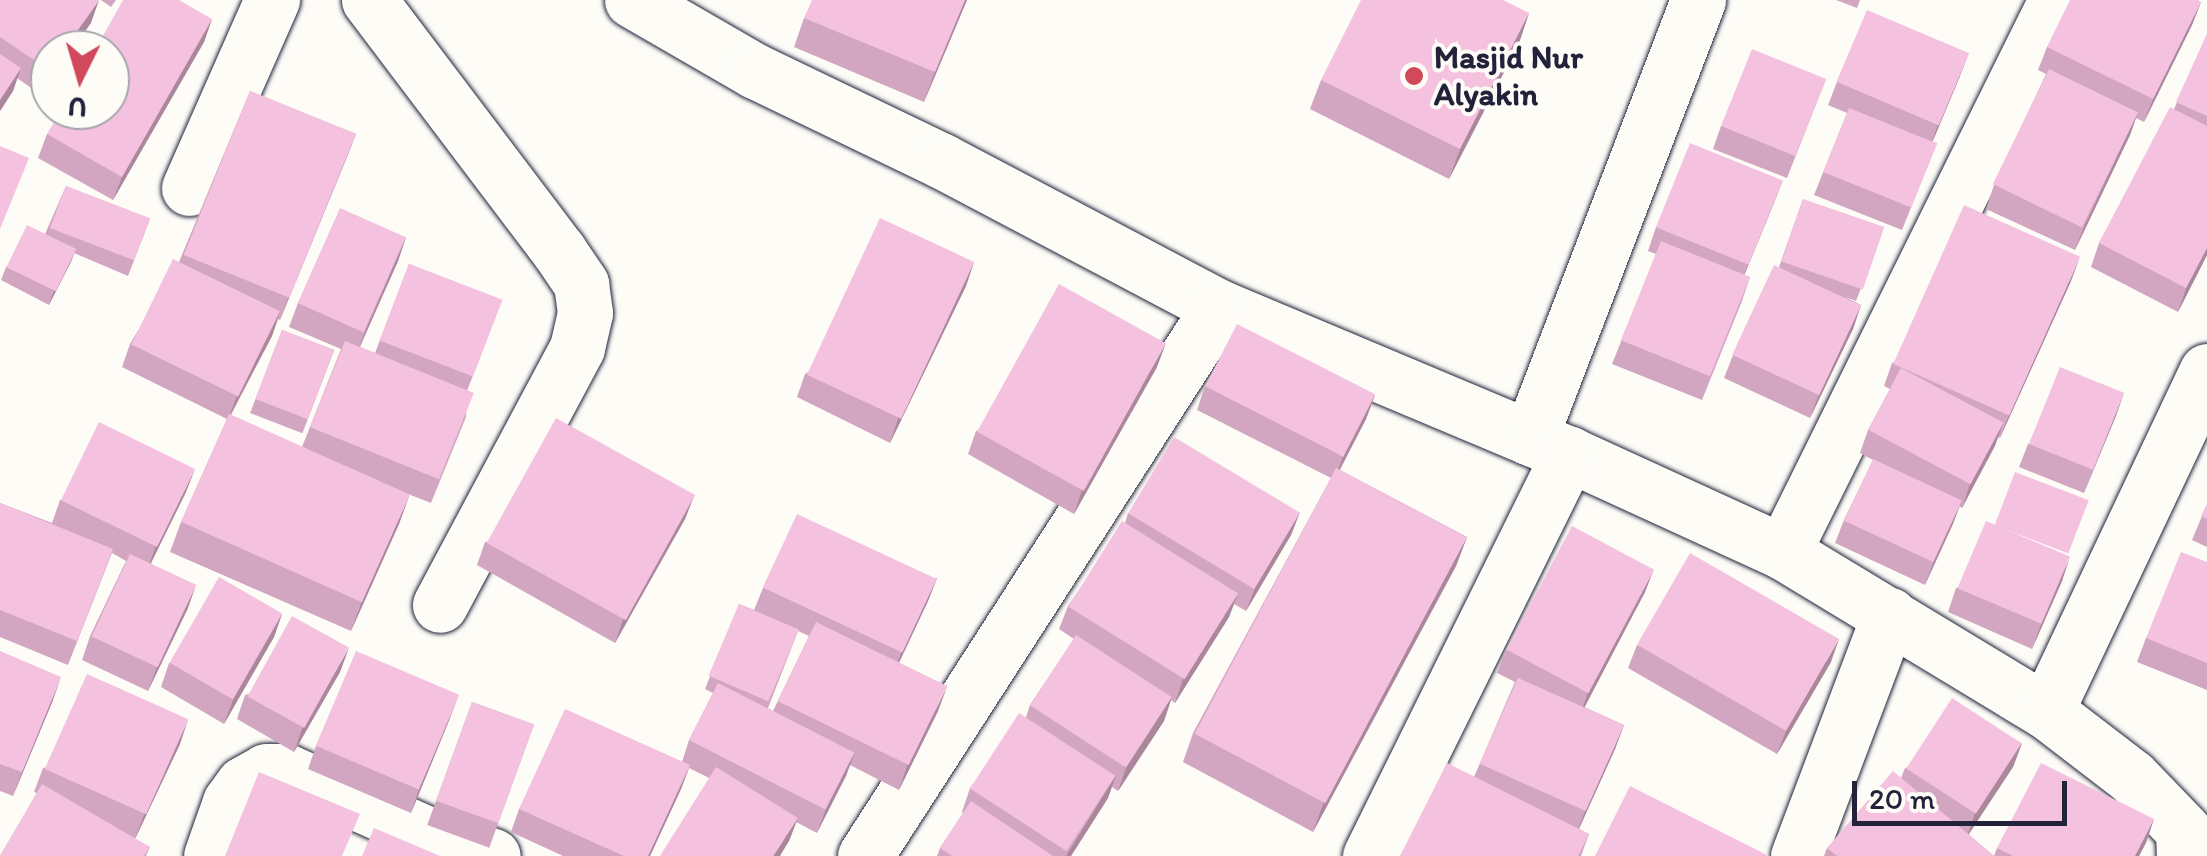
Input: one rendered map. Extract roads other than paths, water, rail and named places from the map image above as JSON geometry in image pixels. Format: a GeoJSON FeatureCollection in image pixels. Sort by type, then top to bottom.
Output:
{"type":"FeatureCollection","features":[{"type":"Feature","properties":{"kind":"street"},"geometry":{"type":"LineString","coordinates":[[189,188],[272,0]]}},
{"type":"Feature","properties":{"kind":"street"},"geometry":{"type":"LineString","coordinates":[[370,0],[582,284],[577,348],[440,605]]}},
{"type":"Feature","properties":{"kind":"street"},"geometry":{"type":"LineString","coordinates":[[632,0],[754,71],[942,160],[1219,306],[1549,446],[1783,552],[2046,711],[2132,777],[2182,830],[2184,856]]}},
{"type":"Feature","properties":{"kind":"street"},"geometry":{"type":"LineString","coordinates":[[1370,856],[1549,446],[1698,0]]}},
{"type":"Feature","properties":{"kind":"street"},"geometry":{"type":"LineString","coordinates":[[1783,552],[2056,0]]}},
{"type":"Feature","properties":{"kind":"street"},"geometry":{"type":"LineString","coordinates":[[865,856],[1219,306]]}},
{"type":"Feature","properties":{"kind":"street"},"geometry":{"type":"LineString","coordinates":[[2046,711],[2207,371]]}},
{"type":"Feature","properties":{"kind":"street"},"geometry":{"type":"LineString","coordinates":[[1798,856],[1889,615]]}},
{"type":"Feature","properties":{"kind":"street"},"geometry":{"type":"LineString","coordinates":[[211,856],[230,802],[243,784],[266,772],[286,771],[430,835],[493,856]]}},
{"type":"Feature","properties":{"kind":"place","name":"Masjid Nur Alyakin"},"geometry":{"type":"Point","coordinates":[1414,76]}}]}
